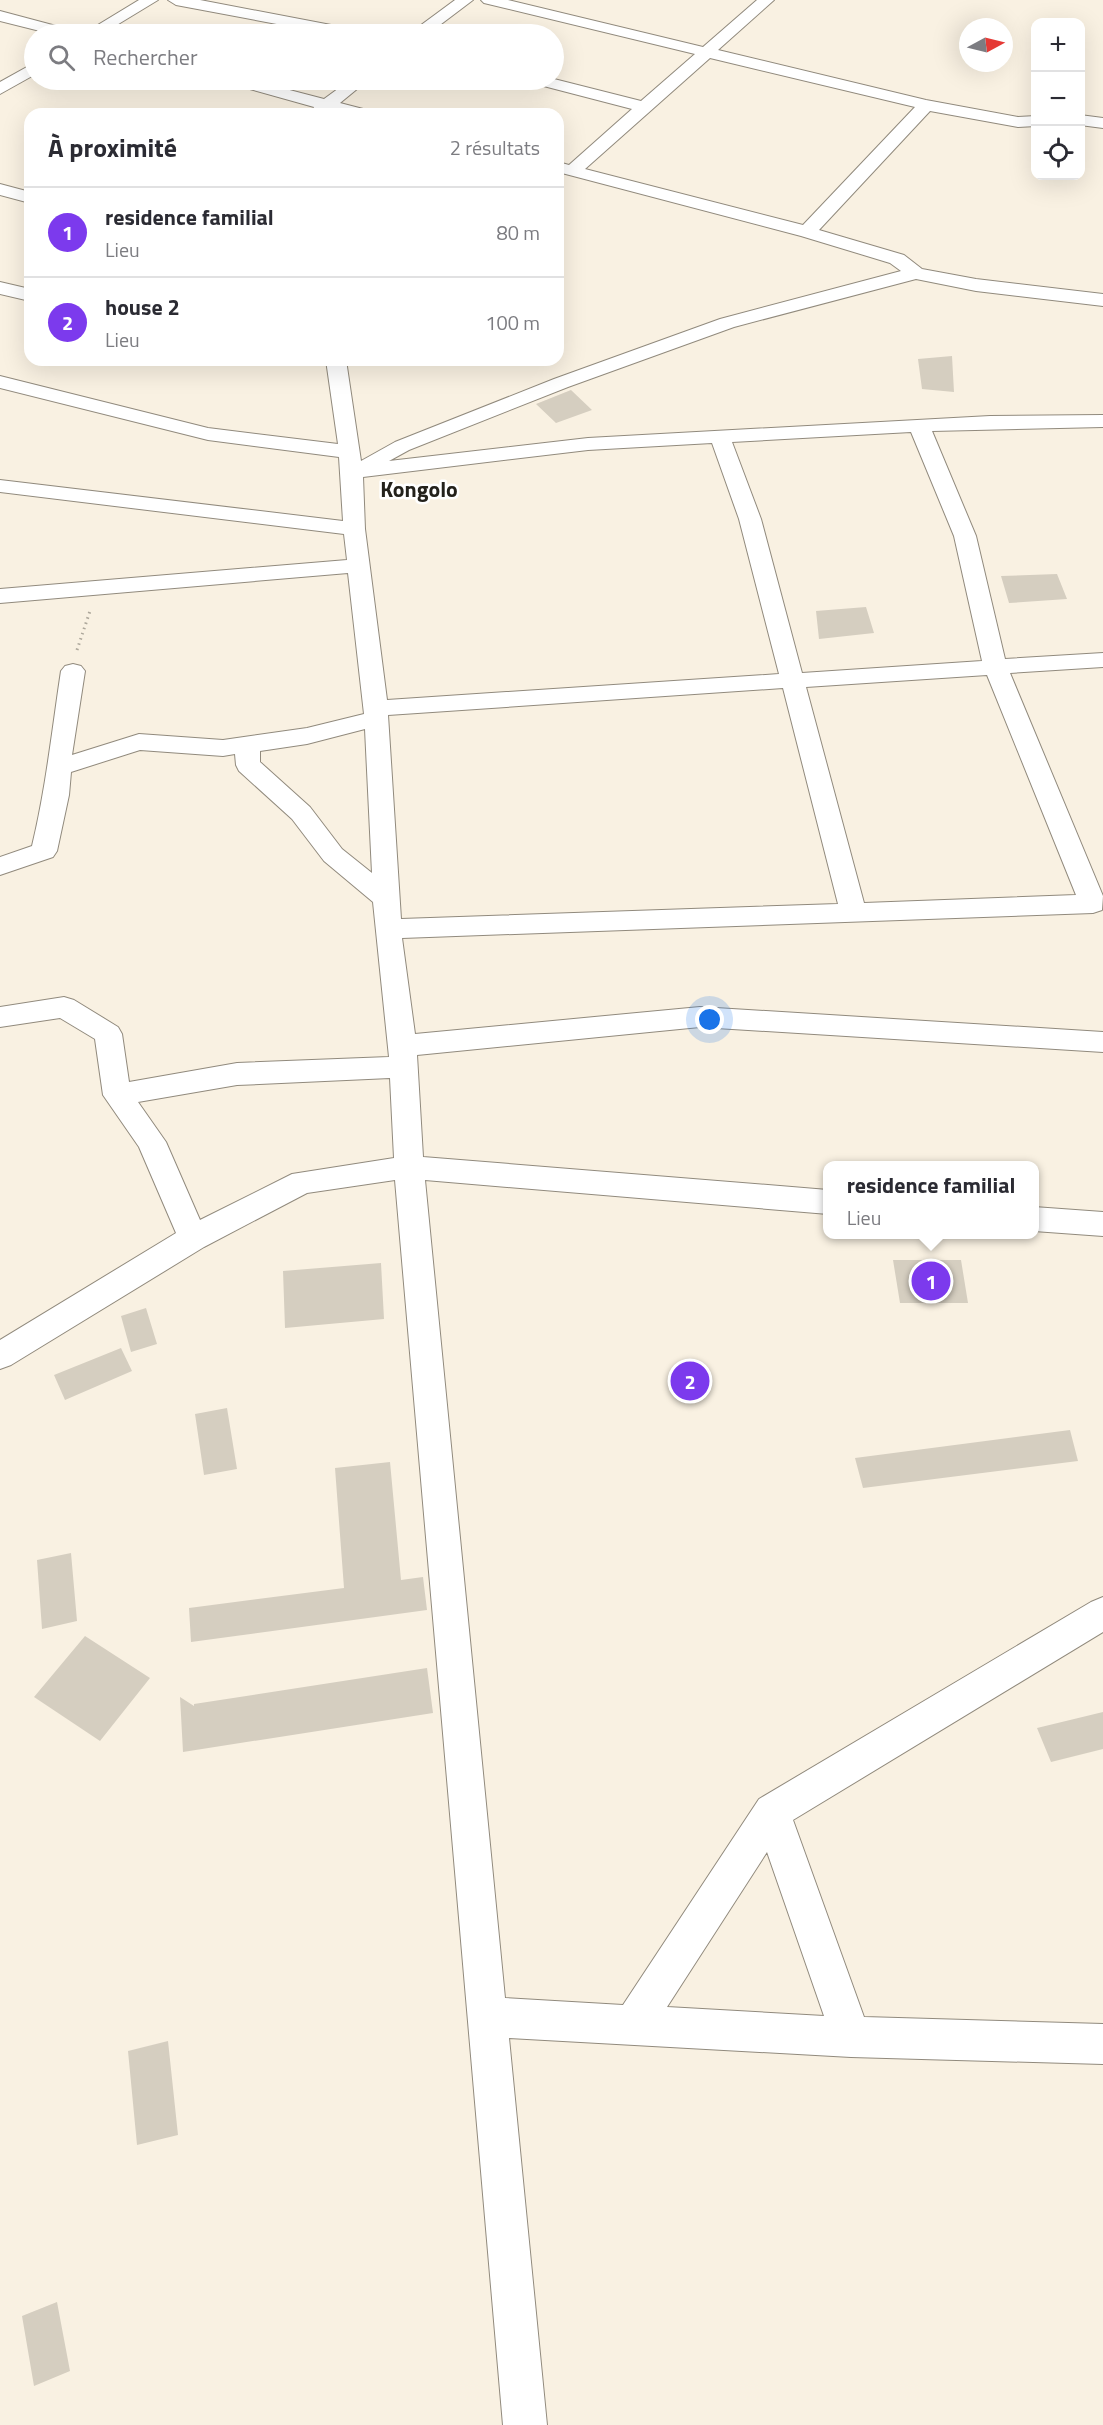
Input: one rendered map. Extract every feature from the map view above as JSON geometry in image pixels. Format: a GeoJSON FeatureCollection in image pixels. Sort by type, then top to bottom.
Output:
{"type":"FeatureCollection","features":[{"type":"Feature","properties":{"kind":"street"},"geometry":{"type":"LineString","coordinates":[[108,24],[150,0]]}},
{"type":"Feature","properties":{"kind":"street"},"geometry":{"type":"LineString","coordinates":[[176,0],[300,24]]}},
{"type":"Feature","properties":{"kind":"street"},"geometry":{"type":"LineString","coordinates":[[433,24],[465,0]]}},
{"type":"Feature","properties":{"kind":"street"},"geometry":{"type":"LineString","coordinates":[[489,0],[926,105],[1018,122],[1031,121]]}},
{"type":"Feature","properties":{"kind":"street"},"geometry":{"type":"LineString","coordinates":[[565,169],[644,107],[766,0]]}},
{"type":"Feature","properties":{"kind":"street"},"geometry":{"type":"LineString","coordinates":[[0,16],[31,24]]}},
{"type":"Feature","properties":{"kind":"street"},"geometry":{"type":"LineString","coordinates":[[0,89],[24,74]]}},
{"type":"Feature","properties":{"kind":"street"},"geometry":{"type":"LineString","coordinates":[[564,87],[644,107]]}},
{"type":"Feature","properties":{"kind":"street"},"geometry":{"type":"LineString","coordinates":[[265,90],[320,108]]}},
{"type":"Feature","properties":{"kind":"street"},"geometry":{"type":"LineString","coordinates":[[324,108],[347,90]]}},
{"type":"Feature","properties":{"kind":"street"},"geometry":{"type":"LineString","coordinates":[[807,232],[926,105]]}},
{"type":"Feature","properties":{"kind":"street"},"geometry":{"type":"LineString","coordinates":[[1085,121],[1103,123]]}},
{"type":"Feature","properties":{"kind":"street"},"geometry":{"type":"LineString","coordinates":[[565,169],[807,232],[897,259],[916,273],[976,285],[1103,300]]}},
{"type":"Feature","properties":{"kind":"street"},"geometry":{"type":"LineString","coordinates":[[0,189],[24,196]]}},
{"type":"Feature","properties":{"kind":"street"},"geometry":{"type":"LineString","coordinates":[[350,462],[402,446],[559,375],[727,322],[916,273]]}},
{"type":"Feature","properties":{"kind":"street"},"geometry":{"type":"LineString","coordinates":[[0,288],[24,294]]}},
{"type":"Feature","properties":{"kind":"street"},"geometry":{"type":"LineString","coordinates":[[335,366],[350,462],[354,529],[376,713],[388,929],[403,1056],[409,1167],[525,2425]]}},
{"type":"Feature","properties":{"kind":"street"},"geometry":{"type":"LineString","coordinates":[[0,382],[208,434],[350,462],[588,444],[919,426],[1103,421]]}},
{"type":"Feature","properties":{"kind":"street"},"geometry":{"type":"LineString","coordinates":[[388,929],[1094,904],[996,669],[965,536],[919,426]]}},
{"type":"Feature","properties":{"kind":"street"},"geometry":{"type":"LineString","coordinates":[[720,437],[750,519],[854,913]]}},
{"type":"Feature","properties":{"kind":"street"},"geometry":{"type":"LineString","coordinates":[[0,486],[354,529]]}},
{"type":"Feature","properties":{"kind":"street"},"geometry":{"type":"LineString","coordinates":[[0,596],[358,566]]}},
{"type":"Feature","properties":{"kind":"street"},"geometry":{"type":"LineString","coordinates":[[59,767],[139,742],[224,748],[307,736],[376,713],[1103,660]]}},
{"type":"Feature","properties":{"kind":"street"},"geometry":{"type":"LineString","coordinates":[[0,866],[44,851],[57,795],[73,671]]}},
{"type":"Feature","properties":{"kind":"street"},"geometry":{"type":"LineString","coordinates":[[247,745],[248,765],[301,813],[333,855],[386,898]]}},
{"type":"Feature","properties":{"kind":"street"},"geometry":{"type":"LineString","coordinates":[[0,1017],[64,1007],[108,1034],[117,1095],[151,1142],[193,1238]]}},
{"type":"Feature","properties":{"kind":"street"},"geometry":{"type":"LineString","coordinates":[[117,1095],[237,1074],[403,1056],[700,1017],[1103,1042]]}},
{"type":"Feature","properties":{"kind":"street"},"geometry":{"type":"LineString","coordinates":[[0,1356],[193,1238],[302,1182],[409,1167],[823,1202]]}},
{"type":"Feature","properties":{"kind":"street"},"geometry":{"type":"LineString","coordinates":[[1039,1219],[1103,1224]]}},
{"type":"Feature","properties":{"kind":"street"},"geometry":{"type":"LineString","coordinates":[[632,2026],[772,1812],[1103,1613]]}},
{"type":"Feature","properties":{"kind":"street"},"geometry":{"type":"LineString","coordinates":[[772,1812],[851,2037]]}},
{"type":"Feature","properties":{"kind":"street"},"geometry":{"type":"LineString","coordinates":[[488,2017],[851,2037],[1103,2044]]}},
{"type":"Feature","properties":{"kind":"path"},"geometry":{"type":"LineString","coordinates":[[73,671],[80,639],[99,587]]}},
{"type":"Feature","properties":{"kind":"building"},"geometry":{"type":"Polygon","coordinates":[[[952,356],[954,392],[922,389],[918,359],[952,356]]]}},
{"type":"Feature","properties":{"kind":"building"},"geometry":{"type":"Polygon","coordinates":[[[571,390],[592,410],[556,423],[536,404],[571,390]]]}},
{"type":"Feature","properties":{"kind":"building"},"geometry":{"type":"Polygon","coordinates":[[[1057,574],[1067,599],[1009,603],[1001,576],[1057,574]]]}},
{"type":"Feature","properties":{"kind":"building"},"geometry":{"type":"Polygon","coordinates":[[[866,607],[874,633],[819,639],[816,611],[866,607]]]}},
{"type":"Feature","properties":{"kind":"building"},"geometry":{"type":"Polygon","coordinates":[[[893,1260],[961,1260],[968,1303],[900,1303],[893,1260]]]}},
{"type":"Feature","properties":{"kind":"building"},"geometry":{"type":"Polygon","coordinates":[[[381,1263],[384,1319],[285,1328],[283,1271],[381,1263]]]}},
{"type":"Feature","properties":{"kind":"building"},"geometry":{"type":"Polygon","coordinates":[[[146,1308],[157,1344],[131,1352],[121,1316],[146,1308]]]}},
{"type":"Feature","properties":{"kind":"building"},"geometry":{"type":"Polygon","coordinates":[[[121,1348],[132,1371],[65,1400],[54,1375],[121,1348]]]}},
{"type":"Feature","properties":{"kind":"building"},"geometry":{"type":"Polygon","coordinates":[[[227,1408],[237,1469],[204,1475],[195,1414],[227,1408]]]}},
{"type":"Feature","properties":{"kind":"building"},"geometry":{"type":"Polygon","coordinates":[[[1070,1430],[1078,1461],[863,1488],[855,1458],[1070,1430]]]}},
{"type":"Feature","properties":{"kind":"building"},"geometry":{"type":"Polygon","coordinates":[[[390,1462],[401,1580],[423,1577],[427,1610],[191,1642],[189,1608],[344,1588],[335,1468],[390,1462]]]}},
{"type":"Feature","properties":{"kind":"building"},"geometry":{"type":"Polygon","coordinates":[[[71,1553],[77,1621],[42,1629],[37,1560],[71,1553]]]}},
{"type":"Feature","properties":{"kind":"building"},"geometry":{"type":"Polygon","coordinates":[[[85,1636],[150,1678],[100,1741],[34,1697],[85,1636]]]}},
{"type":"Feature","properties":{"kind":"building"},"geometry":{"type":"Polygon","coordinates":[[[427,1668],[433,1713],[183,1752],[180,1697],[194,1706],[194,1704],[427,1668]]]}},
{"type":"Feature","properties":{"kind":"building"},"geometry":{"type":"Polygon","coordinates":[[[1103,1712],[1103,1749],[1051,1762],[1037,1728],[1103,1712]]]}},
{"type":"Feature","properties":{"kind":"building"},"geometry":{"type":"Polygon","coordinates":[[[168,2041],[178,2135],[137,2145],[128,2051],[168,2041]]]}},
{"type":"Feature","properties":{"kind":"building"},"geometry":{"type":"Polygon","coordinates":[[[57,2302],[70,2371],[34,2386],[22,2316],[57,2302]]]}},
{"type":"Feature","properties":{"kind":"place","name":"residence familial"},"geometry":{"type":"Point","coordinates":[931,1281]}},
{"type":"Feature","properties":{"kind":"place","name":"house 2"},"geometry":{"type":"Point","coordinates":[690,1381]}},
{"type":"Feature","properties":{"kind":"district","name":"Kongolo"},"geometry":{"type":"Point","coordinates":[419,489]}}]}
